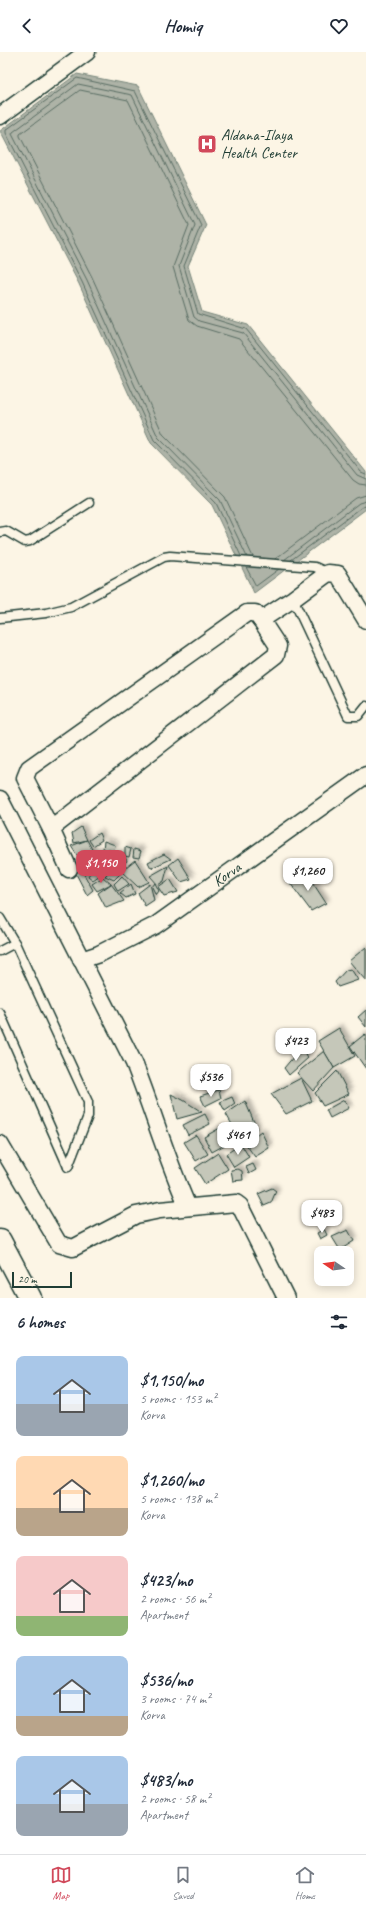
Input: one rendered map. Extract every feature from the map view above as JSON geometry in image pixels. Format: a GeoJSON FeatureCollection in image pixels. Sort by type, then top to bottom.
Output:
{"type":"FeatureCollection","features":[{"type":"Feature","properties":{"kind":"highway"},"geometry":{"type":"LineString","coordinates":[[0,1241],[30,1298]]}},
{"type":"Feature","properties":{"kind":"street"},"geometry":{"type":"LineString","coordinates":[[0,116],[87,52]]}},
{"type":"Feature","properties":{"kind":"street"},"geometry":{"type":"LineString","coordinates":[[261,620],[328,573],[338,574],[366,620]]}},
{"type":"Feature","properties":{"kind":"street"},"geometry":{"type":"LineString","coordinates":[[51,829],[276,655],[278,646],[255,613],[247,613],[29,768],[25,778],[51,829],[69,869]]}},
{"type":"Feature","properties":{"kind":"street","name":"Korva"},"geometry":{"type":"LineString","coordinates":[[81,960],[99,954],[156,925],[366,775]]}},
{"type":"Feature","properties":{"kind":"street"},"geometry":{"type":"LineString","coordinates":[[0,799],[134,1063],[175,1178],[188,1207]]}},
{"type":"Feature","properties":{"kind":"street"},"geometry":{"type":"LineString","coordinates":[[0,1144],[59,1244],[73,1248],[136,1215],[160,1210],[236,1203],[240,1206],[286,1298]]}},
{"type":"Feature","properties":{"kind":"lane"},"geometry":{"type":"LineString","coordinates":[[0,532],[9,533],[25,542],[89,503]]}},
{"type":"Feature","properties":{"kind":"lane"},"geometry":{"type":"LineString","coordinates":[[0,618],[46,614],[70,607],[164,557],[170,556],[315,567],[328,573]]}},
{"type":"Feature","properties":{"kind":"lane"},"geometry":{"type":"LineString","coordinates":[[293,599],[348,716],[358,716],[366,706]]}},
{"type":"Feature","properties":{"kind":"lane"},"geometry":{"type":"LineString","coordinates":[[0,918],[15,943],[88,1102],[88,1116],[68,1167],[0,1013]]}},
{"type":"Feature","properties":{"kind":"lane"},"geometry":{"type":"LineString","coordinates":[[0,951],[15,943]]}},
{"type":"Feature","properties":{"kind":"water"},"geometry":{"type":"Polygon","coordinates":[[[77,74],[138,86],[206,225],[188,266],[202,312],[248,325],[366,472],[366,509],[254,593],[212,505],[151,443],[79,284],[0,131],[77,74]]]}},
{"type":"Feature","properties":{"kind":"building"},"geometry":{"type":"Polygon","coordinates":[[[81,827],[87,840],[74,843],[72,833],[81,827]]]}},
{"type":"Feature","properties":{"kind":"building"},"geometry":{"type":"Polygon","coordinates":[[[99,833],[102,840],[93,846],[89,840],[99,833]]]}},
{"type":"Feature","properties":{"kind":"building"},"geometry":{"type":"Polygon","coordinates":[[[87,840],[94,853],[83,865],[71,846],[87,840]]]}},
{"type":"Feature","properties":{"kind":"building"},"geometry":{"type":"Polygon","coordinates":[[[104,841],[115,845],[114,851],[103,849],[104,841]]]}},
{"type":"Feature","properties":{"kind":"building"},"geometry":{"type":"Polygon","coordinates":[[[125,847],[131,849],[129,857],[125,856],[125,847]]]}},
{"type":"Feature","properties":{"kind":"building"},"geometry":{"type":"Polygon","coordinates":[[[134,849],[141,851],[139,858],[133,857],[134,849]]]}},
{"type":"Feature","properties":{"kind":"building"},"geometry":{"type":"Polygon","coordinates":[[[97,851],[102,853],[101,858],[98,858],[97,851]]]}},
{"type":"Feature","properties":{"kind":"building"},"geometry":{"type":"Polygon","coordinates":[[[123,853],[127,861],[122,866],[117,855],[123,853]]]}},
{"type":"Feature","properties":{"kind":"building"},"geometry":{"type":"Polygon","coordinates":[[[164,854],[171,859],[151,868],[148,862],[164,854]]]}},
{"type":"Feature","properties":{"kind":"building"},"geometry":{"type":"Polygon","coordinates":[[[96,856],[92,867],[87,872],[83,867],[96,856]]]}},
{"type":"Feature","properties":{"kind":"building"},"geometry":{"type":"Polygon","coordinates":[[[114,856],[118,864],[109,866],[106,861],[114,856]]]}},
{"type":"Feature","properties":{"kind":"building"},"geometry":{"type":"Polygon","coordinates":[[[178,858],[191,879],[181,882],[169,865],[178,858]]]}},
{"type":"Feature","properties":{"kind":"building"},"geometry":{"type":"Polygon","coordinates":[[[99,859],[109,869],[93,880],[88,876],[99,859]]]}},
{"type":"Feature","properties":{"kind":"building"},"geometry":{"type":"Polygon","coordinates":[[[135,860],[149,882],[138,887],[121,871],[135,860]]]}},
{"type":"Feature","properties":{"kind":"building"},"geometry":{"type":"Polygon","coordinates":[[[78,864],[93,890],[87,895],[73,868],[78,864]]]}},
{"type":"Feature","properties":{"kind":"building"},"geometry":{"type":"Polygon","coordinates":[[[114,866],[120,874],[114,880],[105,876],[114,866]]]}},
{"type":"Feature","properties":{"kind":"building"},"geometry":{"type":"Polygon","coordinates":[[[168,866],[164,881],[158,885],[150,876],[168,866]]]}},
{"type":"Feature","properties":{"kind":"building"},"geometry":{"type":"Polygon","coordinates":[[[307,874],[326,903],[311,911],[290,883],[307,874]]]}},
{"type":"Feature","properties":{"kind":"building"},"geometry":{"type":"Polygon","coordinates":[[[122,876],[129,884],[118,891],[114,884],[122,876]]]}},
{"type":"Feature","properties":{"kind":"building"},"geometry":{"type":"Polygon","coordinates":[[[103,877],[111,884],[97,891],[92,884],[103,877]]]}},
{"type":"Feature","properties":{"kind":"building"},"geometry":{"type":"Polygon","coordinates":[[[170,879],[178,892],[164,896],[158,887],[170,879]]]}},
{"type":"Feature","properties":{"kind":"building"},"geometry":{"type":"Polygon","coordinates":[[[155,883],[159,891],[156,895],[152,887],[155,883]]]}},
{"type":"Feature","properties":{"kind":"building"},"geometry":{"type":"Polygon","coordinates":[[[111,884],[124,901],[106,908],[98,893],[111,884]]]}},
{"type":"Feature","properties":{"kind":"building"},"geometry":{"type":"Polygon","coordinates":[[[131,884],[135,894],[126,898],[120,893],[131,884]]]}},
{"type":"Feature","properties":{"kind":"building"},"geometry":{"type":"Polygon","coordinates":[[[150,884],[154,900],[145,906],[138,893],[150,884]]]}},
{"type":"Feature","properties":{"kind":"building"},"geometry":{"type":"Polygon","coordinates":[[[366,947],[366,981],[349,961],[366,947]]]}},
{"type":"Feature","properties":{"kind":"building"},"geometry":{"type":"Polygon","coordinates":[[[351,969],[358,980],[338,987],[335,982],[346,970],[351,969]]]}},
{"type":"Feature","properties":{"kind":"building"},"geometry":{"type":"Polygon","coordinates":[[[366,1010],[366,1027],[358,1017],[366,1010]]]}},
{"type":"Feature","properties":{"kind":"building"},"geometry":{"type":"Polygon","coordinates":[[[339,1028],[355,1056],[334,1068],[318,1041],[339,1028]]]}},
{"type":"Feature","properties":{"kind":"building"},"geometry":{"type":"Polygon","coordinates":[[[365,1034],[366,1035],[366,1069],[350,1046],[365,1034]]]}},
{"type":"Feature","properties":{"kind":"building"},"geometry":{"type":"Polygon","coordinates":[[[303,1051],[308,1058],[289,1075],[284,1068],[295,1055],[303,1051]]]}},
{"type":"Feature","properties":{"kind":"building"},"geometry":{"type":"Polygon","coordinates":[[[324,1051],[334,1068],[313,1091],[297,1073],[324,1051]]]}},
{"type":"Feature","properties":{"kind":"building"},"geometry":{"type":"Polygon","coordinates":[[[337,1071],[349,1094],[323,1106],[315,1093],[337,1071]]]}},
{"type":"Feature","properties":{"kind":"building"},"geometry":{"type":"Polygon","coordinates":[[[301,1078],[312,1101],[286,1114],[271,1094],[301,1078]]]}},
{"type":"Feature","properties":{"kind":"building"},"geometry":{"type":"Polygon","coordinates":[[[219,1090],[221,1098],[205,1106],[200,1096],[219,1090]]]}},
{"type":"Feature","properties":{"kind":"building"},"geometry":{"type":"Polygon","coordinates":[[[171,1094],[183,1100],[202,1112],[177,1119],[171,1094]]]}},
{"type":"Feature","properties":{"kind":"building"},"geometry":{"type":"Polygon","coordinates":[[[232,1097],[235,1104],[225,1111],[220,1102],[232,1097]]]}},
{"type":"Feature","properties":{"kind":"building"},"geometry":{"type":"Polygon","coordinates":[[[344,1100],[349,1108],[330,1118],[326,1110],[344,1100]]]}},
{"type":"Feature","properties":{"kind":"building"},"geometry":{"type":"Polygon","coordinates":[[[245,1101],[257,1129],[239,1137],[226,1114],[245,1101]]]}},
{"type":"Feature","properties":{"kind":"building"},"geometry":{"type":"Polygon","coordinates":[[[205,1114],[210,1124],[188,1135],[183,1125],[205,1114]]]}},
{"type":"Feature","properties":{"kind":"building"},"geometry":{"type":"Polygon","coordinates":[[[220,1128],[225,1138],[229,1136],[232,1141],[212,1152],[204,1137],[220,1128]]]}},
{"type":"Feature","properties":{"kind":"building"},"geometry":{"type":"Polygon","coordinates":[[[261,1131],[269,1148],[255,1157],[245,1143],[261,1131]]]}},
{"type":"Feature","properties":{"kind":"building"},"geometry":{"type":"Polygon","coordinates":[[[196,1135],[208,1154],[196,1161],[184,1142],[196,1135]]]}},
{"type":"Feature","properties":{"kind":"building"},"geometry":{"type":"Polygon","coordinates":[[[241,1144],[249,1157],[234,1167],[226,1154],[241,1144]]]}},
{"type":"Feature","properties":{"kind":"building"},"geometry":{"type":"Polygon","coordinates":[[[218,1153],[228,1169],[205,1184],[195,1168],[218,1153]]]}},
{"type":"Feature","properties":{"kind":"building"},"geometry":{"type":"Polygon","coordinates":[[[253,1164],[256,1170],[249,1174],[246,1167],[253,1164]]]}},
{"type":"Feature","properties":{"kind":"building"},"geometry":{"type":"Polygon","coordinates":[[[238,1169],[242,1171],[243,1180],[233,1181],[231,1170],[238,1169]]]}},
{"type":"Feature","properties":{"kind":"building"},"geometry":{"type":"Polygon","coordinates":[[[272,1188],[276,1191],[271,1203],[264,1206],[258,1194],[272,1188]]]}},
{"type":"Feature","properties":{"kind":"building"},"geometry":{"type":"Polygon","coordinates":[[[324,1229],[327,1235],[320,1239],[317,1233],[324,1229]]]}},
{"type":"Feature","properties":{"kind":"building"},"geometry":{"type":"Polygon","coordinates":[[[348,1230],[354,1241],[346,1246],[338,1246],[332,1237],[348,1230]]]}},
{"type":"Feature","properties":{"kind":"place","name":"Aldana-Ilaya Health Center"},"geometry":{"type":"Point","coordinates":[207,144]}}]}
